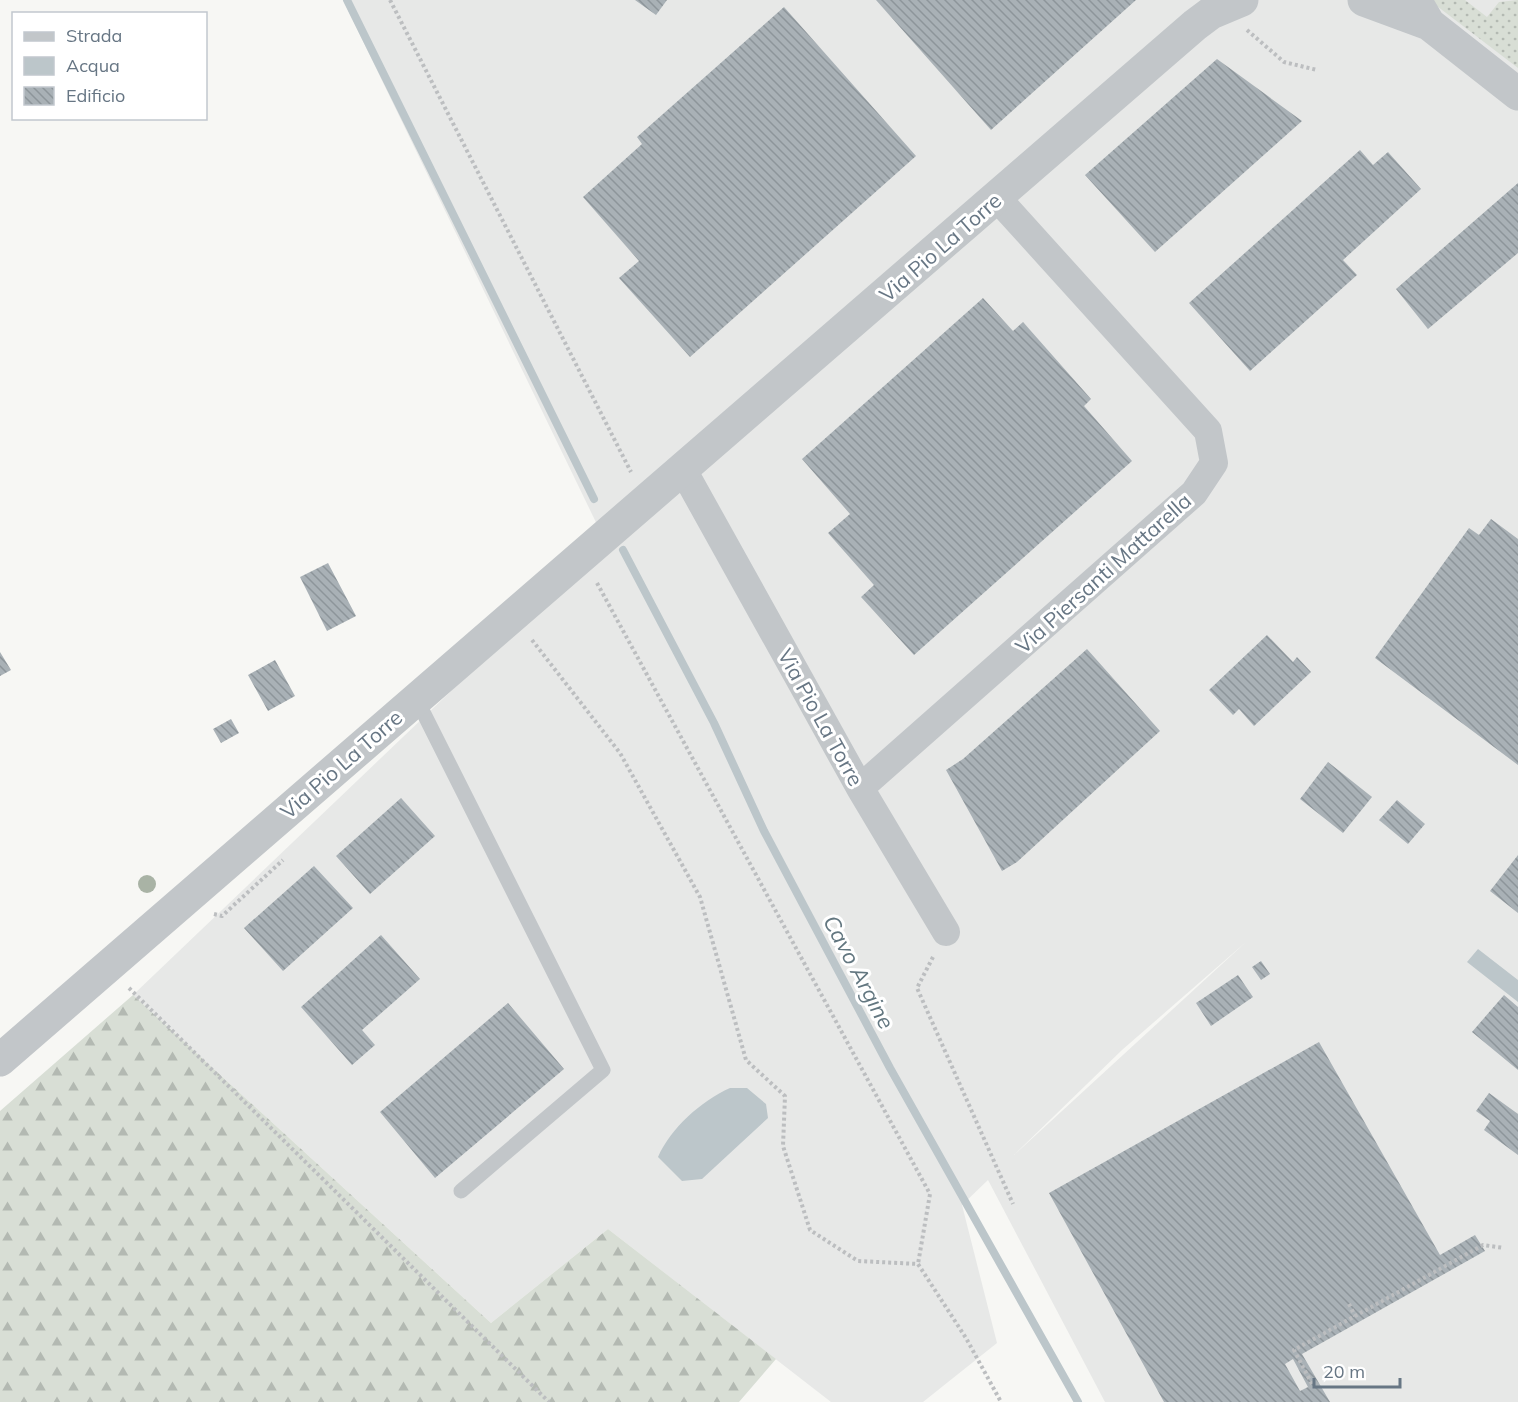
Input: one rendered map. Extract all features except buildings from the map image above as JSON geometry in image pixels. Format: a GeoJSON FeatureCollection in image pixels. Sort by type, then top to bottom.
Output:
{"type":"FeatureCollection","features":[{"type":"Feature","properties":{"kind":"street"},"geometry":{"type":"LineString","coordinates":[[1364,0],[1422,12],[1518,94]]}},
{"type":"Feature","properties":{"kind":"street","name":"Via Pio La Torre"},"geometry":{"type":"LineString","coordinates":[[0,1060],[515,612],[998,198],[1202,12],[1211,14],[1241,12]]}},
{"type":"Feature","properties":{"kind":"street","name":"Via Piersanti Mattarella"},"geometry":{"type":"LineString","coordinates":[[860,788],[1194,493],[1214,463],[1208,431],[998,198]]}},
{"type":"Feature","properties":{"kind":"street","name":"Via Pio La Torre"},"geometry":{"type":"LineString","coordinates":[[682,468],[860,788],[946,932]]}},
{"type":"Feature","properties":{"kind":"lane"},"geometry":{"type":"LineString","coordinates":[[416,698],[603,1070],[460,1191]]}},
{"type":"Feature","properties":{"kind":"path"},"geometry":{"type":"LineString","coordinates":[[390,0],[633,476]]}},
{"type":"Feature","properties":{"kind":"path"},"geometry":{"type":"LineString","coordinates":[[1241,12],[1284,62],[1317,70]]}},
{"type":"Feature","properties":{"kind":"path"},"geometry":{"type":"LineString","coordinates":[[592,574],[930,1194],[918,1264],[966,1338],[1001,1402]]}},
{"type":"Feature","properties":{"kind":"path"},"geometry":{"type":"LineString","coordinates":[[515,612],[526,632],[620,753],[700,897],[746,1060],[785,1096],[783,1146],[810,1230],[858,1262],[918,1264]]}},
{"type":"Feature","properties":{"kind":"path"},"geometry":{"type":"LineString","coordinates":[[946,932],[917,988],[1013,1204]]}},
{"type":"Feature","properties":{"kind":"path"},"geometry":{"type":"LineString","coordinates":[[107,967],[549,1402]]}},
{"type":"Feature","properties":{"kind":"path"},"geometry":{"type":"LineString","coordinates":[[1312,1384],[1294,1350],[1483,1245],[1504,1248]]}},
{"type":"Feature","properties":{"kind":"path"},"geometry":{"type":"LineString","coordinates":[[1349,1304],[1355,1316]]}},
{"type":"Feature","properties":{"kind":"shaded area"},"geometry":{"type":"Polygon","coordinates":[[[343,0],[1518,0],[1518,1402],[1105,1402],[988,1180],[962,1205],[997,1343],[923,1402],[831,1402],[608,1229],[491,1323],[133,995],[606,543],[343,0]],[[1246,942],[1122,1050],[1014,1155],[1246,942]]]}},
{"type":"Feature","properties":{"kind":"green space"},"geometry":{"type":"Polygon","coordinates":[[[1429,0],[1465,0],[1487,17],[1499,2],[1518,0],[1518,68],[1429,0]]]}},
{"type":"Feature","properties":{"kind":"green space"},"geometry":{"type":"Polygon","coordinates":[[[133,995],[491,1323],[608,1229],[776,1359],[739,1402],[0,1402],[0,1111],[133,995]]]}},
{"type":"Feature","properties":{"kind":"water"},"geometry":{"type":"Polygon","coordinates":[[[1478,949],[1518,980],[1518,1002],[1467,962],[1478,949]]]}},
{"type":"Feature","properties":{"kind":"water"},"geometry":{"type":"Polygon","coordinates":[[[730,1088],[747,1088],[766,1104],[768,1118],[702,1179],[682,1181],[658,1157],[671,1136],[688,1116],[708,1100],[730,1088]]]}},
{"type":"Feature","properties":{"kind":"waterway"},"geometry":{"type":"LineString","coordinates":[[347,0],[594,499]]}},
{"type":"Feature","properties":{"kind":"waterway","name":"Cavo Argine"},"geometry":{"type":"LineString","coordinates":[[623,550],[714,723],[764,831],[890,1068],[1078,1402]]}}]}
